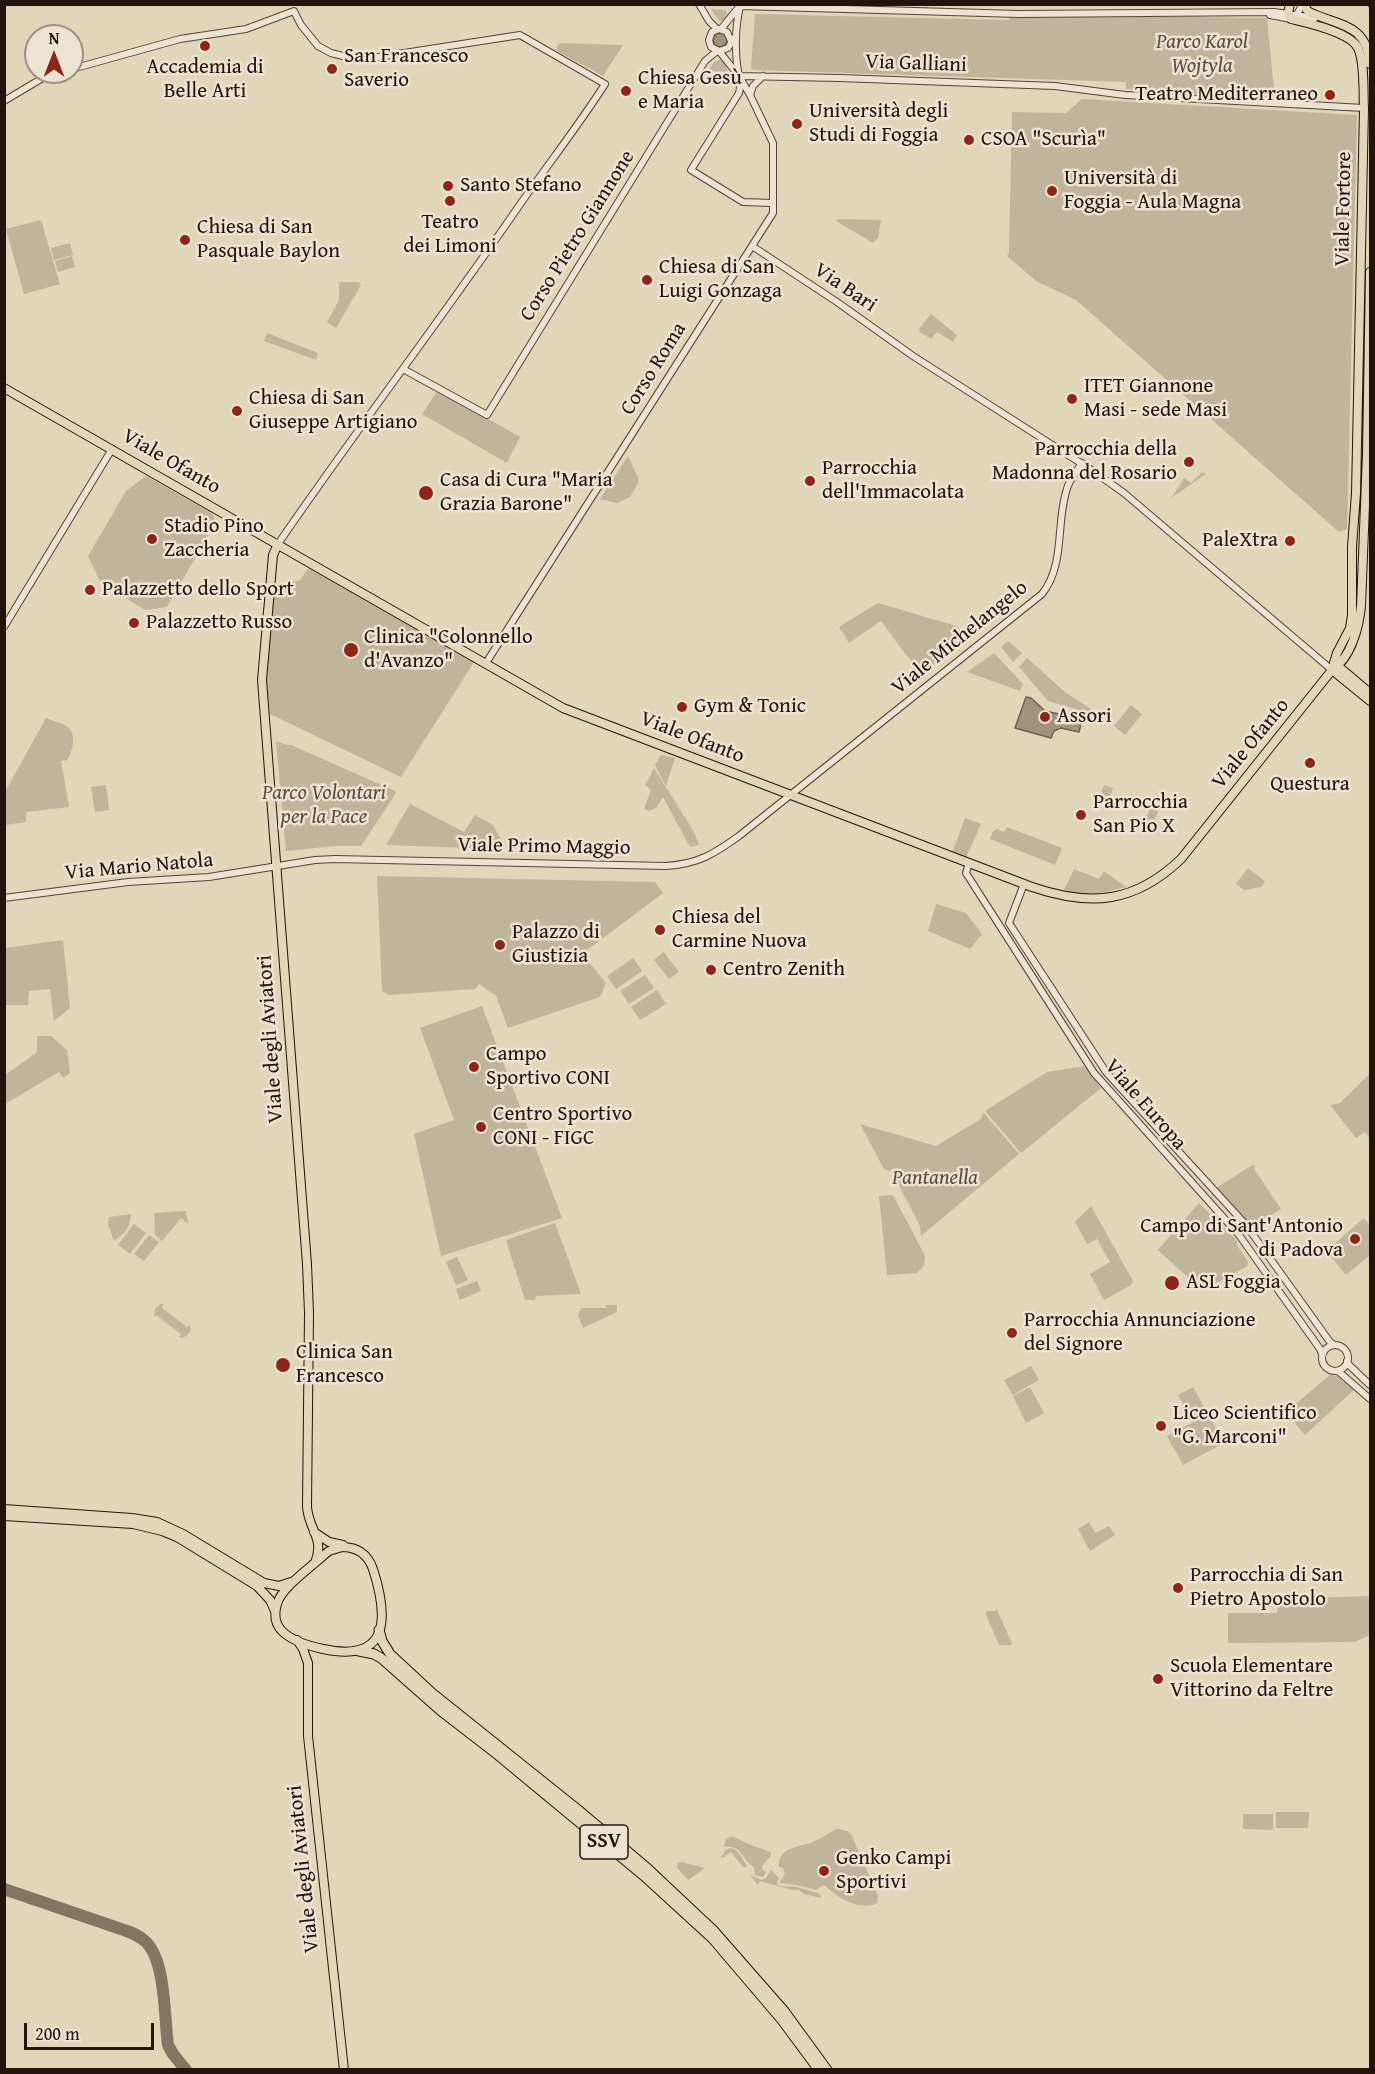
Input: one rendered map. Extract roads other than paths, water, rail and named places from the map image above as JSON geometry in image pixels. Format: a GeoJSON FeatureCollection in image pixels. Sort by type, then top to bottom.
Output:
{"type":"FeatureCollection","features":[{"type":"Feature","properties":{"kind":"highway","name":"SSV"},"geometry":{"type":"LineString","coordinates":[[380,1630],[382,1641],[390,1654],[432,1693],[647,1868],[713,1930],[784,2011],[827,2070]]}},
{"type":"Feature","properties":{"kind":"highway","name":"SSV"},"geometry":{"type":"LineString","coordinates":[[359,1651],[381,1658],[441,1712],[507,1762],[643,1875],[713,1939],[782,2020],[819,2070]]}},
{"type":"Feature","properties":{"kind":"main road"},"geometry":{"type":"LineString","coordinates":[[1304,4],[1309,12],[1326,20],[1343,24],[1359,34],[1367,45],[1371,64]]}},
{"type":"Feature","properties":{"kind":"main road","name":"Viale Fortore"},"geometry":{"type":"LineString","coordinates":[[1290,11],[1341,35],[1356,45],[1360,51],[1367,110],[1352,547],[1352,615],[1350,628],[1337,653],[1335,668]]}},
{"type":"Feature","properties":{"kind":"main road","name":"Viale Fortore"},"geometry":{"type":"LineString","coordinates":[[1335,668],[1352,643],[1359,622],[1367,454],[1371,272]]}},
{"type":"Feature","properties":{"kind":"main road","name":"Viale Ofanto"},"geometry":{"type":"LineString","coordinates":[[4,388],[563,708],[1024,884],[1084,900],[1137,891],[1155,881],[1181,859],[1335,668]]}},
{"type":"Feature","properties":{"kind":"main road"},"geometry":{"type":"LineString","coordinates":[[1357,453],[1367,454]]}},
{"type":"Feature","properties":{"kind":"main road","name":"Viale degli Aviatori"},"geometry":{"type":"LineString","coordinates":[[278,544],[273,555],[262,680],[307,1264],[309,1313],[307,1507],[310,1525],[320,1548],[315,1563]]}},
{"type":"Feature","properties":{"kind":"main road"},"geometry":{"type":"LineString","coordinates":[[1335,668],[1371,693]]}},
{"type":"Feature","properties":{"kind":"main road"},"geometry":{"type":"LineString","coordinates":[[1335,668],[1371,701]]}},
{"type":"Feature","properties":{"kind":"main road"},"geometry":{"type":"LineString","coordinates":[[4,1509],[132,1518],[157,1522],[183,1534],[264,1583],[279,1586],[297,1580]]}},
{"type":"Feature","properties":{"kind":"main road","name":"Viale degli Aviatori"},"geometry":{"type":"LineString","coordinates":[[4,1516],[133,1524],[162,1531],[177,1537],[257,1586],[270,1600],[281,1630],[297,1640],[339,1652],[359,1651]]}},
{"type":"Feature","properties":{"kind":"main road"},"geometry":{"type":"LineString","coordinates":[[314,1531],[329,1542],[361,1551],[372,1567],[381,1609],[380,1630],[374,1642],[359,1651]]}},
{"type":"Feature","properties":{"kind":"main road"},"geometry":{"type":"LineString","coordinates":[[275,1612],[280,1597],[315,1563],[330,1551],[348,1547]]}},
{"type":"Feature","properties":{"kind":"main road","name":"Viale degli Aviatori"},"geometry":{"type":"LineString","coordinates":[[297,1640],[308,1663],[310,1759],[344,2070]]}},
{"type":"Feature","properties":{"kind":"main road"},"geometry":{"type":"LineString","coordinates":[[308,1663],[311,1656],[323,1649]]}},
{"type":"Feature","properties":{"kind":"street"},"geometry":{"type":"LineString","coordinates":[[741,5],[737,18],[737,62],[739,76],[741,86],[739,93],[691,170],[743,202],[772,203],[774,143],[739,76],[718,51],[711,47],[709,40],[710,34],[719,29],[741,5],[1019,14],[1260,13],[1290,11],[1304,4]]}},
{"type":"Feature","properties":{"kind":"street"},"geometry":{"type":"LineString","coordinates":[[699,5],[709,21],[729,34],[737,62]]}},
{"type":"Feature","properties":{"kind":"street"},"geometry":{"type":"LineString","coordinates":[[84,66],[180,39],[246,29],[294,11],[301,25],[318,46],[331,53],[359,60],[520,35],[605,84],[278,544]]}},
{"type":"Feature","properties":{"kind":"street"},"geometry":{"type":"LineString","coordinates":[[1260,13],[1290,11],[1326,20]]}},
{"type":"Feature","properties":{"kind":"street"},"geometry":{"type":"LineString","coordinates":[[718,51],[725,50],[738,33]]}},
{"type":"Feature","properties":{"kind":"street","name":"Corso Pietro Giannone"},"geometry":{"type":"LineString","coordinates":[[403,369],[487,415],[705,61],[718,51]]}},
{"type":"Feature","properties":{"kind":"street","name":"Via Galliani"},"geometry":{"type":"LineString","coordinates":[[739,76],[823,77],[1065,87],[1125,95],[1367,110]]}},
{"type":"Feature","properties":{"kind":"street"},"geometry":{"type":"LineString","coordinates":[[750,94],[754,83],[763,76]]}},
{"type":"Feature","properties":{"kind":"street"},"geometry":{"type":"LineString","coordinates":[[4,101],[33,84]]}},
{"type":"Feature","properties":{"kind":"street","name":"Corso Roma"},"geometry":{"type":"LineString","coordinates":[[486,663],[752,246],[772,213],[772,203]]}},
{"type":"Feature","properties":{"kind":"street","name":"Via Bari"},"geometry":{"type":"LineString","coordinates":[[752,246],[913,356],[1082,463],[1124,493],[1335,668]]}},
{"type":"Feature","properties":{"kind":"street"},"geometry":{"type":"LineString","coordinates":[[4,627],[112,448]]}},
{"type":"Feature","properties":{"kind":"street","name":"Viale Michelangelo"},"geometry":{"type":"LineString","coordinates":[[790,795],[1042,594],[1050,584],[1055,567],[1065,492],[1082,463]]}},
{"type":"Feature","properties":{"kind":"street","name":"Viale Primo Maggio"},"geometry":{"type":"LineString","coordinates":[[276,867],[335,859],[679,865],[697,862],[713,854],[790,795]]}},
{"type":"Feature","properties":{"kind":"street","name":"Viale Europa"},"geometry":{"type":"LineString","coordinates":[[969,863],[966,873],[1094,1073],[1239,1235],[1322,1354]]}},
{"type":"Feature","properties":{"kind":"street","name":"Via Mario Natola"},"geometry":{"type":"LineString","coordinates":[[4,898],[128,882],[209,877],[276,867]]}},
{"type":"Feature","properties":{"kind":"street","name":"Viale Europa"},"geometry":{"type":"LineString","coordinates":[[1024,884],[1009,923],[1090,1049],[1106,1072],[1246,1225],[1334,1345]]}},
{"type":"Feature","properties":{"kind":"street"},"geometry":{"type":"LineString","coordinates":[[1338,1371],[1344,1367],[1347,1353],[1344,1349],[1334,1345],[1322,1354],[1325,1367],[1338,1371],[1371,1399]]}},
{"type":"Feature","properties":{"kind":"street"},"geometry":{"type":"LineString","coordinates":[[1347,1361],[1371,1385]]}},
{"type":"Feature","properties":{"kind":"railway"},"geometry":{"type":"LineString","coordinates":[[1366,4],[1370,7]]}},
{"type":"Feature","properties":{"kind":"place","name":"Accademia di Belle Arti"},"geometry":{"type":"Point","coordinates":[205,46]}},
{"type":"Feature","properties":{"kind":"place","name":"San Francesco Saverio"},"geometry":{"type":"Point","coordinates":[332,69]}},
{"type":"Feature","properties":{"kind":"place","name":"Chiesa Gesù e Maria"},"geometry":{"type":"Point","coordinates":[626,91]}},
{"type":"Feature","properties":{"kind":"place","name":"Teatro Mediterraneo"},"geometry":{"type":"Point","coordinates":[1330,95]}},
{"type":"Feature","properties":{"kind":"place","name":"Università degli Studi di Foggia"},"geometry":{"type":"Point","coordinates":[797,124]}},
{"type":"Feature","properties":{"kind":"place","name":"CSOA \"Scurìa\""},"geometry":{"type":"Point","coordinates":[969,140]}},
{"type":"Feature","properties":{"kind":"place","name":"Santo Stefano"},"geometry":{"type":"Point","coordinates":[448,186]}},
{"type":"Feature","properties":{"kind":"place","name":"Università di Foggia - Aula Magna"},"geometry":{"type":"Point","coordinates":[1052,191]}},
{"type":"Feature","properties":{"kind":"place","name":"Teatro dei Limoni"},"geometry":{"type":"Point","coordinates":[450,201]}},
{"type":"Feature","properties":{"kind":"place","name":"Chiesa di San Pasquale Baylon"},"geometry":{"type":"Point","coordinates":[185,240]}},
{"type":"Feature","properties":{"kind":"place","name":"Chiesa di San Luigi Gonzaga"},"geometry":{"type":"Point","coordinates":[647,280]}},
{"type":"Feature","properties":{"kind":"place","name":"ITET Giannone Masi - sede Masi"},"geometry":{"type":"Point","coordinates":[1072,399]}},
{"type":"Feature","properties":{"kind":"place","name":"Chiesa di San Giuseppe Artigiano"},"geometry":{"type":"Point","coordinates":[237,411]}},
{"type":"Feature","properties":{"kind":"place","name":"Parrocchia della Madonna del Rosario"},"geometry":{"type":"Point","coordinates":[1189,462]}},
{"type":"Feature","properties":{"kind":"place","name":"Parrocchia dell'Immacolata"},"geometry":{"type":"Point","coordinates":[810,481]}},
{"type":"Feature","properties":{"kind":"place","name":"Casa di Cura \"Maria Grazia Barone\""},"geometry":{"type":"Point","coordinates":[426,493]}},
{"type":"Feature","properties":{"kind":"place","name":"Stadio Pino Zaccheria"},"geometry":{"type":"Point","coordinates":[152,539]}},
{"type":"Feature","properties":{"kind":"place","name":"PaleXtra"},"geometry":{"type":"Point","coordinates":[1290,541]}},
{"type":"Feature","properties":{"kind":"place","name":"Palazzetto dello Sport"},"geometry":{"type":"Point","coordinates":[90,590]}},
{"type":"Feature","properties":{"kind":"place","name":"Palazzetto Russo"},"geometry":{"type":"Point","coordinates":[134,623]}},
{"type":"Feature","properties":{"kind":"place","name":"Clinica \"Colonnello d'Avanzo\""},"geometry":{"type":"Point","coordinates":[351,650]}},
{"type":"Feature","properties":{"kind":"place","name":"Gym & Tonic"},"geometry":{"type":"Point","coordinates":[682,707]}},
{"type":"Feature","properties":{"kind":"place","name":"Assori"},"geometry":{"type":"Point","coordinates":[1045,717]}},
{"type":"Feature","properties":{"kind":"place","name":"Questura"},"geometry":{"type":"Point","coordinates":[1310,763]}},
{"type":"Feature","properties":{"kind":"place","name":"Parrocchia San Pio X"},"geometry":{"type":"Point","coordinates":[1081,815]}},
{"type":"Feature","properties":{"kind":"place","name":"Chiesa del Carmine Nuova"},"geometry":{"type":"Point","coordinates":[660,930]}},
{"type":"Feature","properties":{"kind":"place","name":"Palazzo di Giustizia"},"geometry":{"type":"Point","coordinates":[500,945]}},
{"type":"Feature","properties":{"kind":"place","name":"Centro Zenith"},"geometry":{"type":"Point","coordinates":[711,970]}},
{"type":"Feature","properties":{"kind":"place","name":"Campo Sportivo CONI"},"geometry":{"type":"Point","coordinates":[474,1067]}},
{"type":"Feature","properties":{"kind":"place","name":"Centro Sportivo CONI - FIGC"},"geometry":{"type":"Point","coordinates":[481,1127]}},
{"type":"Feature","properties":{"kind":"place","name":"Campo di Sant'Antonio di Padova"},"geometry":{"type":"Point","coordinates":[1355,1239]}},
{"type":"Feature","properties":{"kind":"place","name":"ASL Foggia"},"geometry":{"type":"Point","coordinates":[1172,1283]}},
{"type":"Feature","properties":{"kind":"place","name":"Parrocchia Annunciazione del Signore"},"geometry":{"type":"Point","coordinates":[1012,1333]}},
{"type":"Feature","properties":{"kind":"place","name":"Clinica San Francesco"},"geometry":{"type":"Point","coordinates":[283,1365]}},
{"type":"Feature","properties":{"kind":"place","name":"Liceo Scientifico \"G. Marconi\""},"geometry":{"type":"Point","coordinates":[1161,1426]}},
{"type":"Feature","properties":{"kind":"place","name":"Parrocchia di San Pietro Apostolo"},"geometry":{"type":"Point","coordinates":[1178,1588]}},
{"type":"Feature","properties":{"kind":"place","name":"Scuola Elementare Vittorino da Feltre"},"geometry":{"type":"Point","coordinates":[1158,1679]}},
{"type":"Feature","properties":{"kind":"place","name":"Genko Campi Sportivi"},"geometry":{"type":"Point","coordinates":[824,1871]}},
{"type":"Feature","properties":{"kind":"park label","name":"Parco Karol Wojtyla"},"geometry":{"type":"Point","coordinates":[1202,55]}},
{"type":"Feature","properties":{"kind":"park label","name":"Parco Volontari per la Pace"},"geometry":{"type":"Point","coordinates":[324,806]}},
{"type":"Feature","properties":{"kind":"park label","name":"Pantanella"},"geometry":{"type":"Point","coordinates":[935,1179]}}]}
